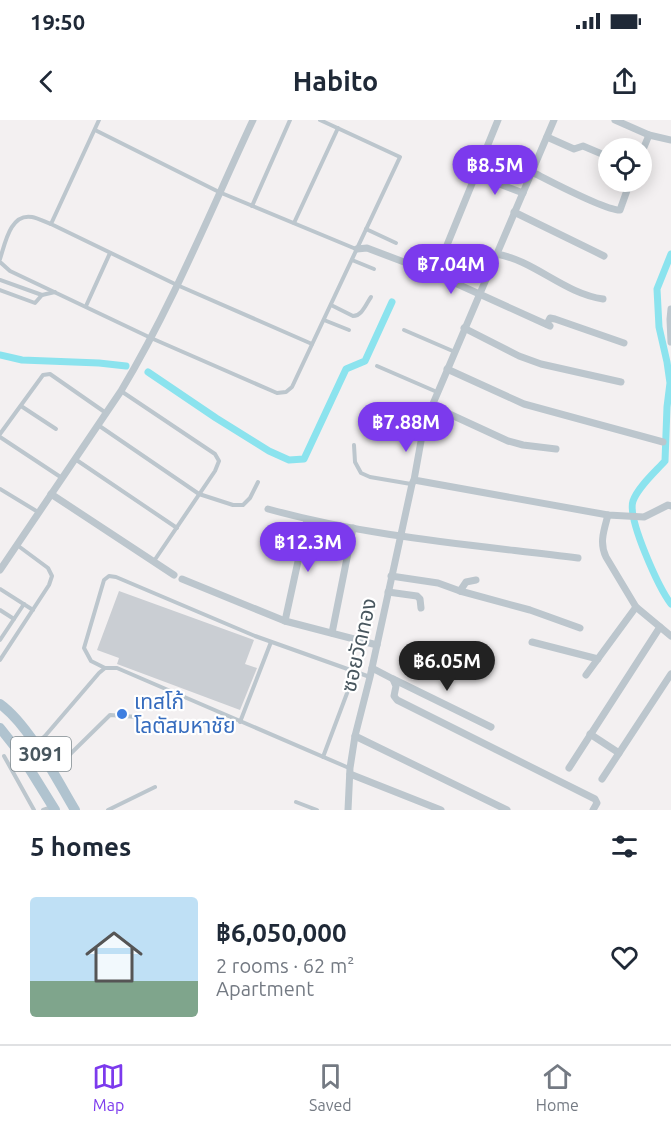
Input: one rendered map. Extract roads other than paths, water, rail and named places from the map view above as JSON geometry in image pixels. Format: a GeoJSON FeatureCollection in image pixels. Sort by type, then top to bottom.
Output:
{"type":"FeatureCollection","features":[{"type":"Feature","properties":{"kind":"main road","name":"3091"},"geometry":{"type":"LineString","coordinates":[[0,704],[12,714],[35,745],[75,810]]}},
{"type":"Feature","properties":{"kind":"main road","name":"3091"},"geometry":{"type":"LineString","coordinates":[[0,728],[19,752],[50,809]]}},
{"type":"Feature","properties":{"kind":"street"},"geometry":{"type":"LineString","coordinates":[[0,570],[121,391],[151,338],[253,120]]}},
{"type":"Feature","properties":{"kind":"street"},"geometry":{"type":"LineString","coordinates":[[433,273],[436,272],[498,120]]}},
{"type":"Feature","properties":{"kind":"street","name":"ซอยวัดทอง"},"geometry":{"type":"LineString","coordinates":[[348,810],[355,736],[372,668],[423,430],[464,328],[554,120]]}},
{"type":"Feature","properties":{"kind":"street"},"geometry":{"type":"LineString","coordinates":[[615,120],[649,135],[671,140]]}},
{"type":"Feature","properties":{"kind":"street"},"geometry":{"type":"LineString","coordinates":[[547,137],[574,149],[583,146],[598,152]]}},
{"type":"Feature","properties":{"kind":"street"},"geometry":{"type":"LineString","coordinates":[[532,172],[615,210],[620,210],[626,192]]}},
{"type":"Feature","properties":{"kind":"street"},"geometry":{"type":"LineString","coordinates":[[476,175],[523,193]]}},
{"type":"Feature","properties":{"kind":"street"},"geometry":{"type":"LineString","coordinates":[[514,212],[604,256]]}},
{"type":"Feature","properties":{"kind":"street"},"geometry":{"type":"LineString","coordinates":[[357,249],[367,248],[433,273],[548,325],[550,318],[555,319],[624,343]]}},
{"type":"Feature","properties":{"kind":"street"},"geometry":{"type":"LineString","coordinates":[[496,254],[518,260],[567,287],[603,299]]}},
{"type":"Feature","properties":{"kind":"street"},"geometry":{"type":"LineString","coordinates":[[671,309],[671,342]]}},
{"type":"Feature","properties":{"kind":"street"},"geometry":{"type":"LineString","coordinates":[[464,328],[519,356],[541,364],[621,382]]}},
{"type":"Feature","properties":{"kind":"street"},"geometry":{"type":"LineString","coordinates":[[447,369],[524,404],[663,442]]}},
{"type":"Feature","properties":{"kind":"street"},"geometry":{"type":"LineString","coordinates":[[432,406],[508,441],[556,449]]}},
{"type":"Feature","properties":{"kind":"street"},"geometry":{"type":"LineString","coordinates":[[380,429],[386,423],[392,422],[423,430]]}},
{"type":"Feature","properties":{"kind":"street"},"geometry":{"type":"LineString","coordinates":[[413,482],[627,517],[639,518],[668,505],[671,506]]}},
{"type":"Feature","properties":{"kind":"street"},"geometry":{"type":"LineString","coordinates":[[51,494],[174,575]]}},
{"type":"Feature","properties":{"kind":"street"},"geometry":{"type":"LineString","coordinates":[[268,509],[307,520],[401,536],[578,558]]}},
{"type":"Feature","properties":{"kind":"street"},"geometry":{"type":"LineString","coordinates":[[608,515],[602,550],[636,607],[671,636]]}},
{"type":"Feature","properties":{"kind":"street"},"geometry":{"type":"LineString","coordinates":[[285,621],[307,520]]}},
{"type":"Feature","properties":{"kind":"street"},"geometry":{"type":"LineString","coordinates":[[332,633],[353,528]]}},
{"type":"Feature","properties":{"kind":"street"},"geometry":{"type":"LineString","coordinates":[[391,576],[438,583],[508,603],[580,628]]}},
{"type":"Feature","properties":{"kind":"street"},"geometry":{"type":"LineString","coordinates":[[182,579],[285,621],[377,645]]}},
{"type":"Feature","properties":{"kind":"street"},"geometry":{"type":"LineString","coordinates":[[460,591],[466,582],[476,580]]}},
{"type":"Feature","properties":{"kind":"street"},"geometry":{"type":"LineString","coordinates":[[388,592],[417,596],[420,599],[421,608]]}},
{"type":"Feature","properties":{"kind":"street"},"geometry":{"type":"LineString","coordinates":[[586,675],[636,607]]}},
{"type":"Feature","properties":{"kind":"street"},"geometry":{"type":"LineString","coordinates":[[569,768],[660,627]]}},
{"type":"Feature","properties":{"kind":"street"},"geometry":{"type":"LineString","coordinates":[[532,642],[598,659]]}},
{"type":"Feature","properties":{"kind":"street"},"geometry":{"type":"LineString","coordinates":[[372,668],[491,727]]}},
{"type":"Feature","properties":{"kind":"street"},"geometry":{"type":"LineString","coordinates":[[602,779],[671,674]]}},
{"type":"Feature","properties":{"kind":"street"},"geometry":{"type":"LineString","coordinates":[[393,679],[396,686],[394,696],[397,700],[595,799],[597,803],[593,810]]}},
{"type":"Feature","properties":{"kind":"street"},"geometry":{"type":"LineString","coordinates":[[590,734],[619,753]]}},
{"type":"Feature","properties":{"kind":"street"},"geometry":{"type":"LineString","coordinates":[[355,736],[507,810]]}},
{"type":"Feature","properties":{"kind":"street"},"geometry":{"type":"LineString","coordinates":[[350,771],[441,810]]}},
{"type":"Feature","properties":{"kind":"lane"},"geometry":{"type":"LineString","coordinates":[[51,224],[99,120]]}},
{"type":"Feature","properties":{"kind":"lane"},"geometry":{"type":"LineString","coordinates":[[252,206],[290,120]]}},
{"type":"Feature","properties":{"kind":"lane"},"geometry":{"type":"LineString","coordinates":[[312,344],[177,285],[30,216],[19,219],[9,231],[0,261],[10,271],[151,338],[277,393],[286,392],[292,387],[399,157],[320,120]]}},
{"type":"Feature","properties":{"kind":"lane"},"geometry":{"type":"LineString","coordinates":[[294,223],[338,128]]}},
{"type":"Feature","properties":{"kind":"lane"},"geometry":{"type":"LineString","coordinates":[[95,130],[219,192],[357,249]]}},
{"type":"Feature","properties":{"kind":"lane"},"geometry":{"type":"LineString","coordinates":[[366,229],[396,243]]}},
{"type":"Feature","properties":{"kind":"lane"},"geometry":{"type":"LineString","coordinates":[[86,306],[110,253]]}},
{"type":"Feature","properties":{"kind":"lane"},"geometry":{"type":"LineString","coordinates":[[352,260],[374,269]]}},
{"type":"Feature","properties":{"kind":"lane"},"geometry":{"type":"LineString","coordinates":[[0,280],[42,295]]}},
{"type":"Feature","properties":{"kind":"lane"},"geometry":{"type":"LineString","coordinates":[[0,290],[35,303],[42,295],[56,291]]}},
{"type":"Feature","properties":{"kind":"lane"},"geometry":{"type":"LineString","coordinates":[[331,305],[357,316],[371,297]]}},
{"type":"Feature","properties":{"kind":"lane"},"geometry":{"type":"LineString","coordinates":[[324,320],[349,330]]}},
{"type":"Feature","properties":{"kind":"lane"},"geometry":{"type":"LineString","coordinates":[[404,330],[454,352]]}},
{"type":"Feature","properties":{"kind":"lane"},"geometry":{"type":"LineString","coordinates":[[377,366],[438,392]]}},
{"type":"Feature","properties":{"kind":"lane"},"geometry":{"type":"LineString","coordinates":[[62,478],[0,436],[43,375],[50,374],[106,413]]}},
{"type":"Feature","properties":{"kind":"lane"},"geometry":{"type":"LineString","coordinates":[[121,391],[215,454],[219,461],[215,471],[154,562]]}},
{"type":"Feature","properties":{"kind":"lane"},"geometry":{"type":"LineString","coordinates":[[21,406],[56,429]]}},
{"type":"Feature","properties":{"kind":"lane"},"geometry":{"type":"LineString","coordinates":[[98,424],[199,494],[234,505],[243,505],[250,498],[258,482]]}},
{"type":"Feature","properties":{"kind":"lane"},"geometry":{"type":"LineString","coordinates":[[354,445],[355,462],[361,473],[370,477],[413,482]]}},
{"type":"Feature","properties":{"kind":"lane"},"geometry":{"type":"LineString","coordinates":[[75,459],[177,528]]}},
{"type":"Feature","properties":{"kind":"lane"},"geometry":{"type":"LineString","coordinates":[[0,489],[39,513]]}},
{"type":"Feature","properties":{"kind":"lane"},"geometry":{"type":"LineString","coordinates":[[0,660],[49,585],[52,576],[48,568],[17,545]]}},
{"type":"Feature","properties":{"kind":"lane"},"geometry":{"type":"LineString","coordinates":[[105,669],[91,661],[84,648],[104,580],[109,576],[271,642],[370,677]]}},
{"type":"Feature","properties":{"kind":"lane"},"geometry":{"type":"LineString","coordinates":[[0,589],[33,610]]}},
{"type":"Feature","properties":{"kind":"lane"},"geometry":{"type":"LineString","coordinates":[[0,640],[24,604]]}},
{"type":"Feature","properties":{"kind":"lane"},"geometry":{"type":"LineString","coordinates":[[0,610],[14,619]]}},
{"type":"Feature","properties":{"kind":"lane"},"geometry":{"type":"LineString","coordinates":[[0,630],[5,633]]}},
{"type":"Feature","properties":{"kind":"lane"},"geometry":{"type":"LineString","coordinates":[[240,722],[271,642]]}},
{"type":"Feature","properties":{"kind":"lane"},"geometry":{"type":"LineString","coordinates":[[35,745],[99,673],[105,669],[117,668],[323,757],[350,771]]}},
{"type":"Feature","properties":{"kind":"lane"},"geometry":{"type":"LineString","coordinates":[[323,757],[355,672]]}},
{"type":"Feature","properties":{"kind":"lane"},"geometry":{"type":"LineString","coordinates":[[52,772],[110,715],[137,717]]}},
{"type":"Feature","properties":{"kind":"lane"},"geometry":{"type":"LineString","coordinates":[[4,756],[34,810]]}},
{"type":"Feature","properties":{"kind":"lane"},"geometry":{"type":"LineString","coordinates":[[108,810],[117,808],[155,787]]}},
{"type":"Feature","properties":{"kind":"lane"},"geometry":{"type":"LineString","coordinates":[[296,802],[317,810]]}},
{"type":"Feature","properties":{"kind":"waterway"},"geometry":{"type":"LineString","coordinates":[[671,254],[657,289],[659,327],[670,383],[665,461],[639,490],[633,501],[632,510],[645,553],[671,604]]}},
{"type":"Feature","properties":{"kind":"waterway"},"geometry":{"type":"LineString","coordinates":[[148,372],[269,451],[289,460],[304,459],[346,369],[365,361],[392,302]]}},
{"type":"Feature","properties":{"kind":"waterway"},"geometry":{"type":"LineString","coordinates":[[0,355],[22,360],[126,366]]}},
{"type":"Feature","properties":{"kind":"place","name":"เทสโก้ โลตัสมหาชัย"},"geometry":{"type":"Point","coordinates":[122,714]}}]}
